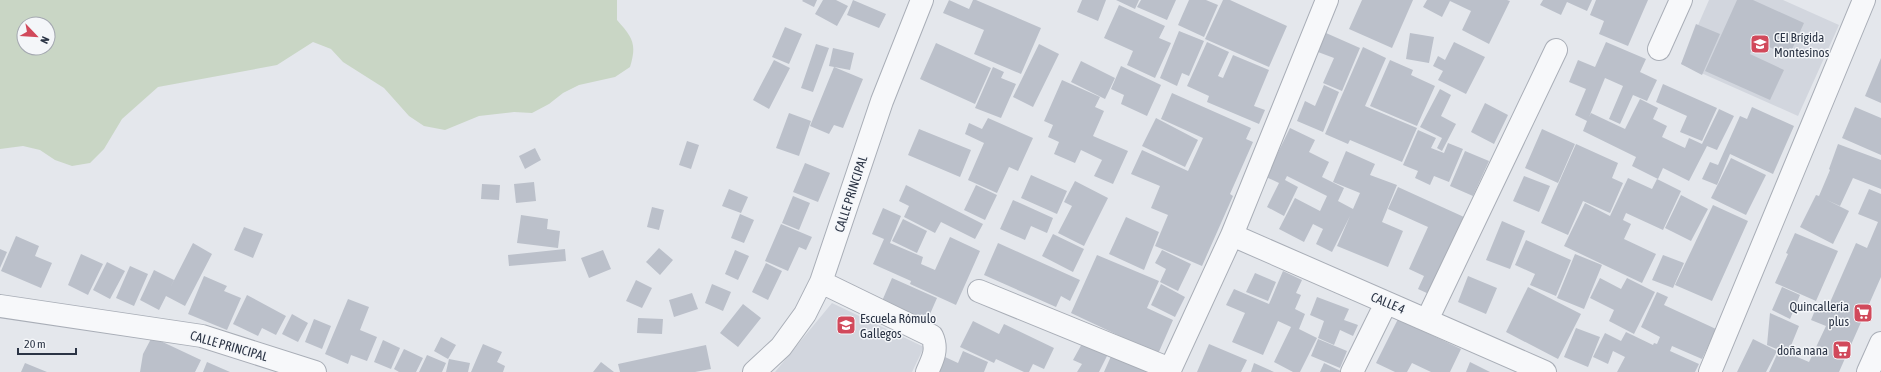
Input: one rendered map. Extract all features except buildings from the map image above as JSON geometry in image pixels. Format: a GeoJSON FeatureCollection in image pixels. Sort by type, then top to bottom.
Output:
{"type":"FeatureCollection","features":[{"type":"Feature","properties":{"kind":"street","name":"CALLE PRINCIPAL"},"geometry":{"type":"LineString","coordinates":[[754,372],[781,347],[805,314],[821,282],[882,101],[922,0]]}},
{"type":"Feature","properties":{"kind":"street"},"geometry":{"type":"LineString","coordinates":[[979,291],[1170,370],[1232,236],[1327,0]]}},
{"type":"Feature","properties":{"kind":"street"},"geometry":{"type":"LineString","coordinates":[[1658,49],[1681,0]]}},
{"type":"Feature","properties":{"kind":"street"},"geometry":{"type":"LineString","coordinates":[[1710,372],[1864,0]]}},
{"type":"Feature","properties":{"kind":"street"},"geometry":{"type":"LineString","coordinates":[[1427,320],[1556,50]]}},
{"type":"Feature","properties":{"kind":"street","name":"CALLE 4"},"geometry":{"type":"LineString","coordinates":[[1232,236],[1545,372]]}},
{"type":"Feature","properties":{"kind":"street"},"geometry":{"type":"LineString","coordinates":[[821,282],[932,336],[936,344],[934,358],[927,372]]}},
{"type":"Feature","properties":{"kind":"street"},"geometry":{"type":"LineString","coordinates":[[1352,372],[1386,302]]}},
{"type":"Feature","properties":{"kind":"street","name":"CALLE PRINCIPAL"},"geometry":{"type":"LineString","coordinates":[[0,306],[202,336],[315,372]]}},
{"type":"Feature","properties":{"kind":"street"},"geometry":{"type":"LineString","coordinates":[[1868,372],[1881,343]]}},
{"type":"Feature","properties":{"kind":"shaded area","name":"CEI Brígida Montesinos"},"geometry":{"type":"Polygon","coordinates":[[[1709,0],[1783,0],[1839,25],[1798,116],[1681,64],[1709,0]]]}},
{"type":"Feature","properties":{"kind":"shaded area","name":"Escuela Rómulo Gallegos"},"geometry":{"type":"Polygon","coordinates":[[[832,303],[924,347],[912,372],[775,372],[832,303]]]}},
{"type":"Feature","properties":{"kind":"green space"},"geometry":{"type":"Polygon","coordinates":[[[0,0],[617,0],[617,20],[630,37],[633,47],[630,67],[615,77],[579,85],[563,93],[549,104],[532,113],[514,112],[479,116],[445,130],[424,126],[409,116],[384,88],[343,62],[331,49],[313,42],[277,65],[158,87],[122,119],[104,149],[90,163],[72,166],[55,160],[40,150],[23,146],[0,149],[0,0]]]}},
{"type":"Feature","properties":{"kind":"place","name":"CEI Brígida Montesinos"},"geometry":{"type":"Point","coordinates":[1760,44]}},
{"type":"Feature","properties":{"kind":"place","name":"Quincallería plus"},"geometry":{"type":"Point","coordinates":[1863,313]}},
{"type":"Feature","properties":{"kind":"place","name":"Escuela Rómulo Gallegos"},"geometry":{"type":"Point","coordinates":[846,325]}},
{"type":"Feature","properties":{"kind":"place","name":"doña nana"},"geometry":{"type":"Point","coordinates":[1842,350]}}]}
